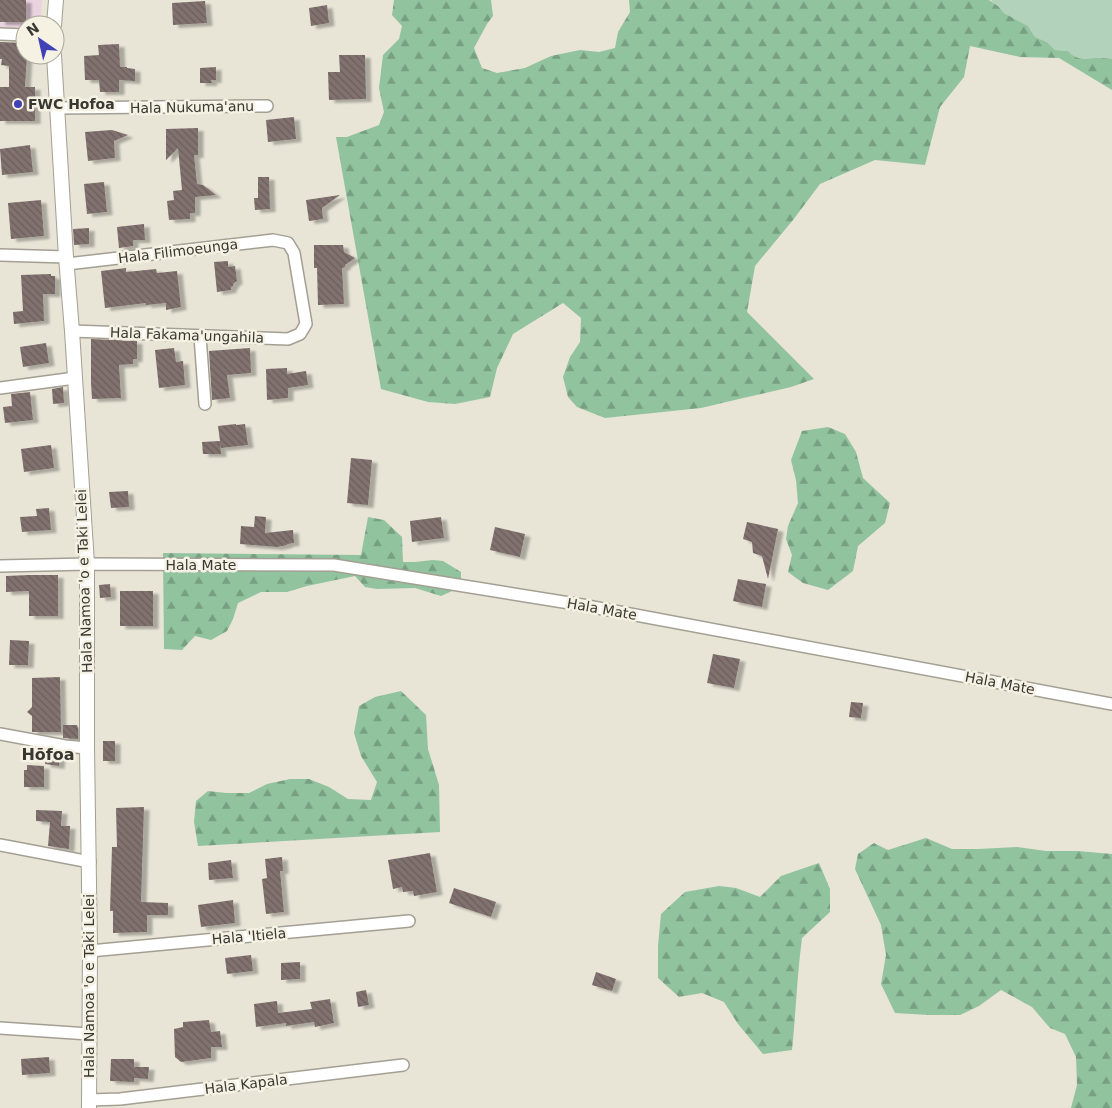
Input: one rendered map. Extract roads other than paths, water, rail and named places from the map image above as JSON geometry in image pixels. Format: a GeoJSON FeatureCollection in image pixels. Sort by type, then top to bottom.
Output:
{"type":"FeatureCollection","features":[{"type":"Feature","properties":{"kind":"street"},"geometry":{"type":"LineString","coordinates":[[55,15],[56,0]]}},
{"type":"Feature","properties":{"kind":"street"},"geometry":{"type":"LineString","coordinates":[[0,34],[15,35]]}},
{"type":"Feature","properties":{"kind":"street","name":"Hala Namoa 'o e Taki Lelei"},"geometry":{"type":"LineString","coordinates":[[55,65],[87,564],[87,748],[90,862],[89,1104]]}},
{"type":"Feature","properties":{"kind":"street","name":"Hala Nukuma'anu"},"geometry":{"type":"LineString","coordinates":[[57,108],[267,106]]}},
{"type":"Feature","properties":{"kind":"street","name":"Hala Filimoeunga"},"geometry":{"type":"LineString","coordinates":[[0,255],[66,261],[273,240],[288,243],[294,254],[306,324],[300,334]]}},
{"type":"Feature","properties":{"kind":"street","name":"Hala Fakama'ungahila"},"geometry":{"type":"LineString","coordinates":[[72,331],[288,339],[300,334]]}},
{"type":"Feature","properties":{"kind":"street"},"geometry":{"type":"LineString","coordinates":[[200,336],[205,404]]}},
{"type":"Feature","properties":{"kind":"street"},"geometry":{"type":"LineString","coordinates":[[0,388],[75,378]]}},
{"type":"Feature","properties":{"kind":"street","name":"Hala Mate"},"geometry":{"type":"LineString","coordinates":[[0,566],[87,564],[334,565],[582,605],[1112,704]]}},
{"type":"Feature","properties":{"kind":"street"},"geometry":{"type":"LineString","coordinates":[[0,734],[65,746],[87,748]]}},
{"type":"Feature","properties":{"kind":"street"},"geometry":{"type":"LineString","coordinates":[[0,845],[90,862]]}},
{"type":"Feature","properties":{"kind":"street","name":"Hala 'Itiela"},"geometry":{"type":"LineString","coordinates":[[90,951],[409,921]]}},
{"type":"Feature","properties":{"kind":"street"},"geometry":{"type":"LineString","coordinates":[[0,1028],[89,1034]]}},
{"type":"Feature","properties":{"kind":"street","name":"Hala Kapala"},"geometry":{"type":"LineString","coordinates":[[89,1104],[403,1065]]}},
{"type":"Feature","properties":{"kind":"place","name":"FWC Hofoa"},"geometry":{"type":"Point","coordinates":[18,104]}},
{"type":"Feature","properties":{"kind":"district","name":"Hōfoa"},"geometry":{"type":"Point","coordinates":[48,754]}}]}
